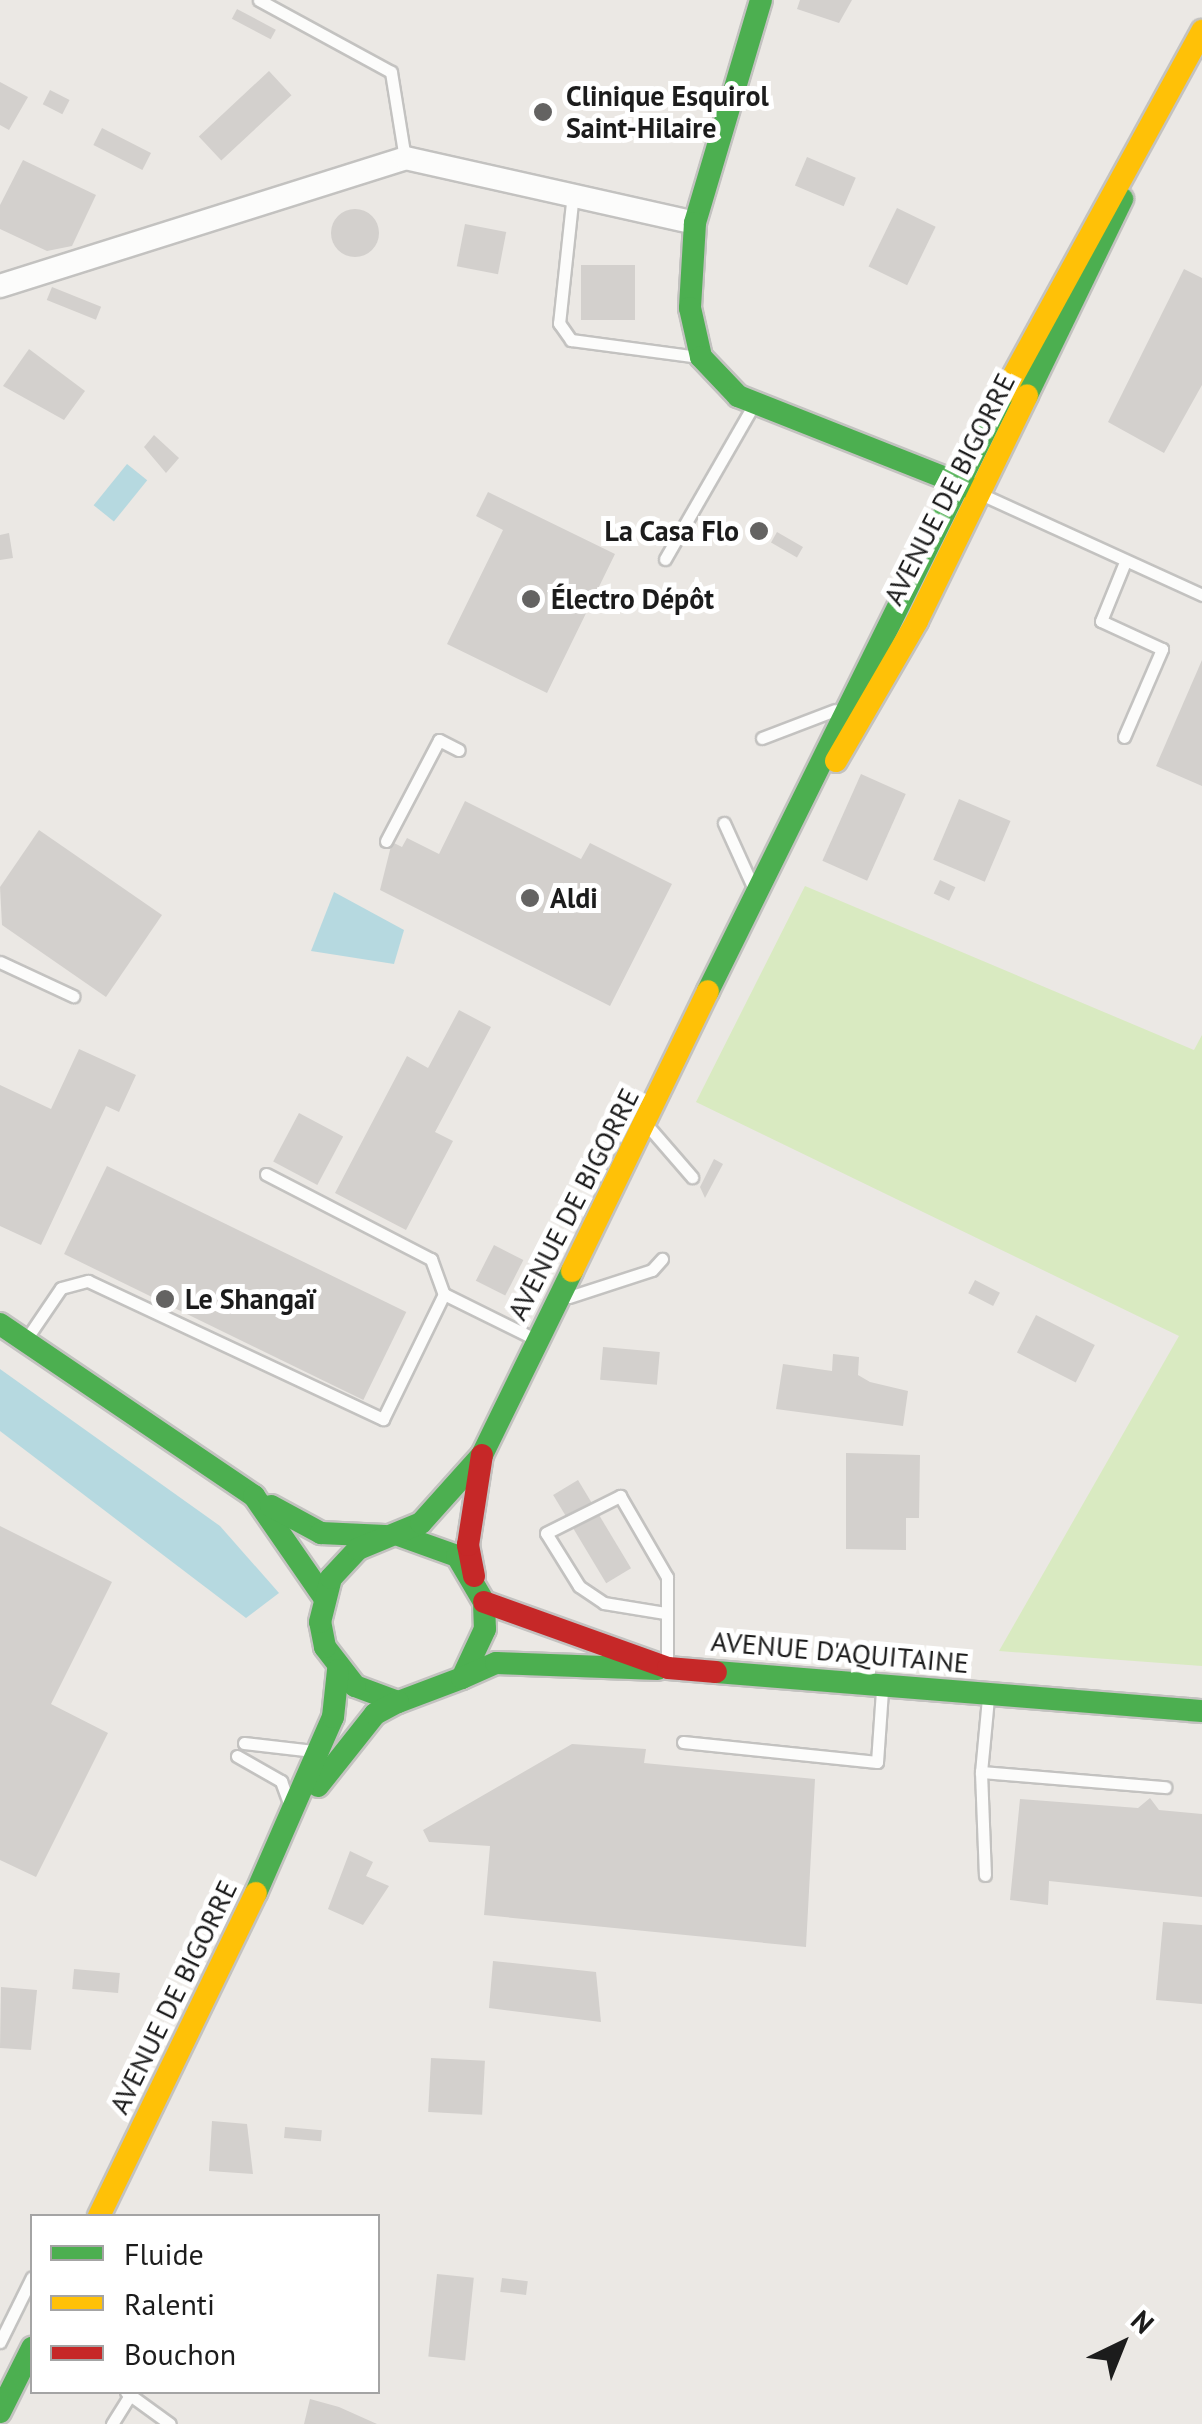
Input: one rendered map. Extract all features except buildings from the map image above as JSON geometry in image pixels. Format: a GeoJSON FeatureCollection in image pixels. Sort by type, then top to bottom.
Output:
{"type":"FeatureCollection","features":[{"type":"Feature","properties":{"kind":"main road"},"geometry":{"type":"LineString","coordinates":[[761,0],[695,223],[690,308],[701,357],[725,388],[969,488]]}},
{"type":"Feature","properties":{"kind":"main road","name":"AVENUE DE BIGORRE"},"geometry":{"type":"LineString","coordinates":[[798,819],[898,657],[896,634],[1031,361],[1032,334],[1102,200],[1127,173],[1202,31]]}},
{"type":"Feature","properties":{"kind":"main road","name":"AVENUE DE BIGORRE"},"geometry":{"type":"LineString","coordinates":[[474,1576],[468,1544],[482,1454],[798,819],[843,705],[969,488],[1118,215],[1127,173]]}},
{"type":"Feature","properties":{"kind":"main road"},"geometry":{"type":"LineString","coordinates":[[0,1324],[254,1496],[321,1533],[398,1536],[434,1542],[474,1576],[484,1602],[478,1656],[462,1678]]}},
{"type":"Feature","properties":{"kind":"main road","name":"AVENUE DE BIGORRE"},"geometry":{"type":"LineString","coordinates":[[398,1536],[482,1454]]}},
{"type":"Feature","properties":{"kind":"main road"},"geometry":{"type":"LineString","coordinates":[[254,1496],[324,1596],[325,1647],[338,1670],[398,1702],[496,1664],[668,1668]]}},
{"type":"Feature","properties":{"kind":"main road"},"geometry":{"type":"LineString","coordinates":[[324,1596],[350,1556],[398,1536]]}},
{"type":"Feature","properties":{"kind":"main road","name":"AVENUE D'AQUITAINE"},"geometry":{"type":"LineString","coordinates":[[484,1602],[668,1668],[1202,1711]]}},
{"type":"Feature","properties":{"kind":"main road","name":"AVENUE DE BIGORRE"},"geometry":{"type":"LineString","coordinates":[[100,2214],[300,1804],[318,1752],[338,1670]]}},
{"type":"Feature","properties":{"kind":"main road","name":"AVENUE DE BIGORRE"},"geometry":{"type":"LineString","coordinates":[[300,1804],[375,1714],[398,1702]]}},
{"type":"Feature","properties":{"kind":"main road"},"geometry":{"type":"LineString","coordinates":[[0,2412],[30,2352]]}},
{"type":"Feature","properties":{"kind":"street"},"geometry":{"type":"LineString","coordinates":[[0,286],[406,158],[695,223]]}},
{"type":"Feature","properties":{"kind":"lane"},"geometry":{"type":"LineString","coordinates":[[259,0],[391,72],[406,158]]}},
{"type":"Feature","properties":{"kind":"lane"},"geometry":{"type":"LineString","coordinates":[[573,193],[559,323],[571,340],[701,357]]}},
{"type":"Feature","properties":{"kind":"lane"},"geometry":{"type":"LineString","coordinates":[[664,559],[754,402]]}},
{"type":"Feature","properties":{"kind":"lane"},"geometry":{"type":"LineString","coordinates":[[969,488],[1202,595]]}},
{"type":"Feature","properties":{"kind":"lane"},"geometry":{"type":"LineString","coordinates":[[1124,736],[1162,649],[1100,621],[1125,562]]}},
{"type":"Feature","properties":{"kind":"lane"},"geometry":{"type":"LineString","coordinates":[[762,738],[843,705]]}},
{"type":"Feature","properties":{"kind":"lane"},"geometry":{"type":"LineString","coordinates":[[386,841],[439,740],[459,750]]}},
{"type":"Feature","properties":{"kind":"lane"},"geometry":{"type":"LineString","coordinates":[[724,823],[758,901]]}},
{"type":"Feature","properties":{"kind":"lane"},"geometry":{"type":"LineString","coordinates":[[0,962],[74,996]]}},
{"type":"Feature","properties":{"kind":"lane"},"geometry":{"type":"LineString","coordinates":[[647,1125],[692,1177]]}},
{"type":"Feature","properties":{"kind":"lane"},"geometry":{"type":"LineString","coordinates":[[266,1174],[431,1258],[444,1294],[537,1340]]}},
{"type":"Feature","properties":{"kind":"lane"},"geometry":{"type":"LineString","coordinates":[[556,1302],[652,1270],[662,1259]]}},
{"type":"Feature","properties":{"kind":"lane"},"geometry":{"type":"LineString","coordinates":[[26,1338],[61,1288],[88,1281],[383,1419],[444,1294]]}},
{"type":"Feature","properties":{"kind":"lane"},"geometry":{"type":"LineString","coordinates":[[665,1613],[604,1603],[579,1586],[546,1533],[620,1496],[666,1577],[668,1668]]}},
{"type":"Feature","properties":{"kind":"lane"},"geometry":{"type":"LineString","coordinates":[[682,1742],[877,1762],[882,1685]]}},
{"type":"Feature","properties":{"kind":"lane"},"geometry":{"type":"LineString","coordinates":[[985,1875],[981,1772],[988,1694]]}},
{"type":"Feature","properties":{"kind":"lane"},"geometry":{"type":"LineString","coordinates":[[244,1744],[318,1752]]}},
{"type":"Feature","properties":{"kind":"lane"},"geometry":{"type":"LineString","coordinates":[[238,1756],[290,1791],[289,1827]]}},
{"type":"Feature","properties":{"kind":"lane"},"geometry":{"type":"LineString","coordinates":[[981,1772],[1165,1787]]}},
{"type":"Feature","properties":{"kind":"lane"},"geometry":{"type":"LineString","coordinates":[[0,2342],[30,2281]]}},
{"type":"Feature","properties":{"kind":"lane"},"geometry":{"type":"LineString","coordinates":[[112,2424],[127,2394]]}},
{"type":"Feature","properties":{"kind":"lane"},"geometry":{"type":"LineString","coordinates":[[129,2394],[170,2424]]}},
{"type":"Feature","properties":{"kind":"green space"},"geometry":{"type":"Polygon","coordinates":[[[805,886],[1194,1050],[1202,1035],[1202,1666],[999,1651],[1179,1336],[696,1102],[805,886]]]}},
{"type":"Feature","properties":{"kind":"water"},"geometry":{"type":"Polygon","coordinates":[[[127,464],[147,480],[114,522],[94,505],[127,464]]]}},
{"type":"Feature","properties":{"kind":"water"},"geometry":{"type":"Polygon","coordinates":[[[334,892],[404,930],[394,964],[311,951],[334,892]]]}},
{"type":"Feature","properties":{"kind":"water"},"geometry":{"type":"Polygon","coordinates":[[[0,1369],[220,1526],[279,1593],[246,1618],[0,1431],[0,1369]]]}},
{"type":"Feature","properties":{"kind":"traffic: fast"},"geometry":{"type":"LineString","coordinates":[[761,0],[695,223],[690,308],[701,357],[738,396],[970,488]]}},
{"type":"Feature","properties":{"kind":"traffic: fast"},"geometry":{"type":"LineString","coordinates":[[1027,395],[1122,199]]}},
{"type":"Feature","properties":{"kind":"traffic: fast"},"geometry":{"type":"LineString","coordinates":[[708,991],[1004,393]]}},
{"type":"Feature","properties":{"kind":"traffic: fast"},"geometry":{"type":"LineString","coordinates":[[401,1536],[457,1556],[484,1602],[485,1629],[462,1678],[398,1702],[355,1686],[325,1647],[320,1622],[331,1578],[358,1549],[421,1523],[482,1455],[572,1271]]}},
{"type":"Feature","properties":{"kind":"traffic: fast"},"geometry":{"type":"LineString","coordinates":[[0,1324],[254,1496],[323,1596]]}},
{"type":"Feature","properties":{"kind":"traffic: fast"},"geometry":{"type":"LineString","coordinates":[[271,1506],[321,1533],[385,1536]]}},
{"type":"Feature","properties":{"kind":"traffic: fast"},"geometry":{"type":"LineString","coordinates":[[462,1678],[496,1663],[658,1669]]}},
{"type":"Feature","properties":{"kind":"traffic: fast"},"geometry":{"type":"LineString","coordinates":[[256,1893],[333,1717],[338,1670]]}},
{"type":"Feature","properties":{"kind":"traffic: fast"},"geometry":{"type":"LineString","coordinates":[[716,1672],[1202,1711]]}},
{"type":"Feature","properties":{"kind":"traffic: fast"},"geometry":{"type":"LineString","coordinates":[[318,1786],[375,1714],[398,1702]]}},
{"type":"Feature","properties":{"kind":"traffic: fast"},"geometry":{"type":"LineString","coordinates":[[0,2412],[30,2352]]}},
{"type":"Feature","properties":{"kind":"traffic: slow"},"geometry":{"type":"LineString","coordinates":[[1004,393],[1202,31]]}},
{"type":"Feature","properties":{"kind":"traffic: slow"},"geometry":{"type":"LineString","coordinates":[[836,761],[917,621],[1027,395]]}},
{"type":"Feature","properties":{"kind":"traffic: slow"},"geometry":{"type":"LineString","coordinates":[[572,1271],[708,991]]}},
{"type":"Feature","properties":{"kind":"traffic: slow"},"geometry":{"type":"LineString","coordinates":[[100,2214],[256,1893]]}},
{"type":"Feature","properties":{"kind":"traffic: jam"},"geometry":{"type":"LineString","coordinates":[[474,1576],[468,1545],[482,1455]]}},
{"type":"Feature","properties":{"kind":"traffic: jam"},"geometry":{"type":"LineString","coordinates":[[484,1602],[668,1668],[716,1672]]}},
{"type":"Feature","properties":{"kind":"place","name":"Clinique Esquirol Saint-Hilaire"},"geometry":{"type":"Point","coordinates":[543,112]}},
{"type":"Feature","properties":{"kind":"place","name":"La Casa Flo"},"geometry":{"type":"Point","coordinates":[759,531]}},
{"type":"Feature","properties":{"kind":"place","name":"Électro Dépôt"},"geometry":{"type":"Point","coordinates":[531,599]}},
{"type":"Feature","properties":{"kind":"place","name":"Aldi"},"geometry":{"type":"Point","coordinates":[530,898]}},
{"type":"Feature","properties":{"kind":"place","name":"Le Shangaï"},"geometry":{"type":"Point","coordinates":[165,1299]}}]}
